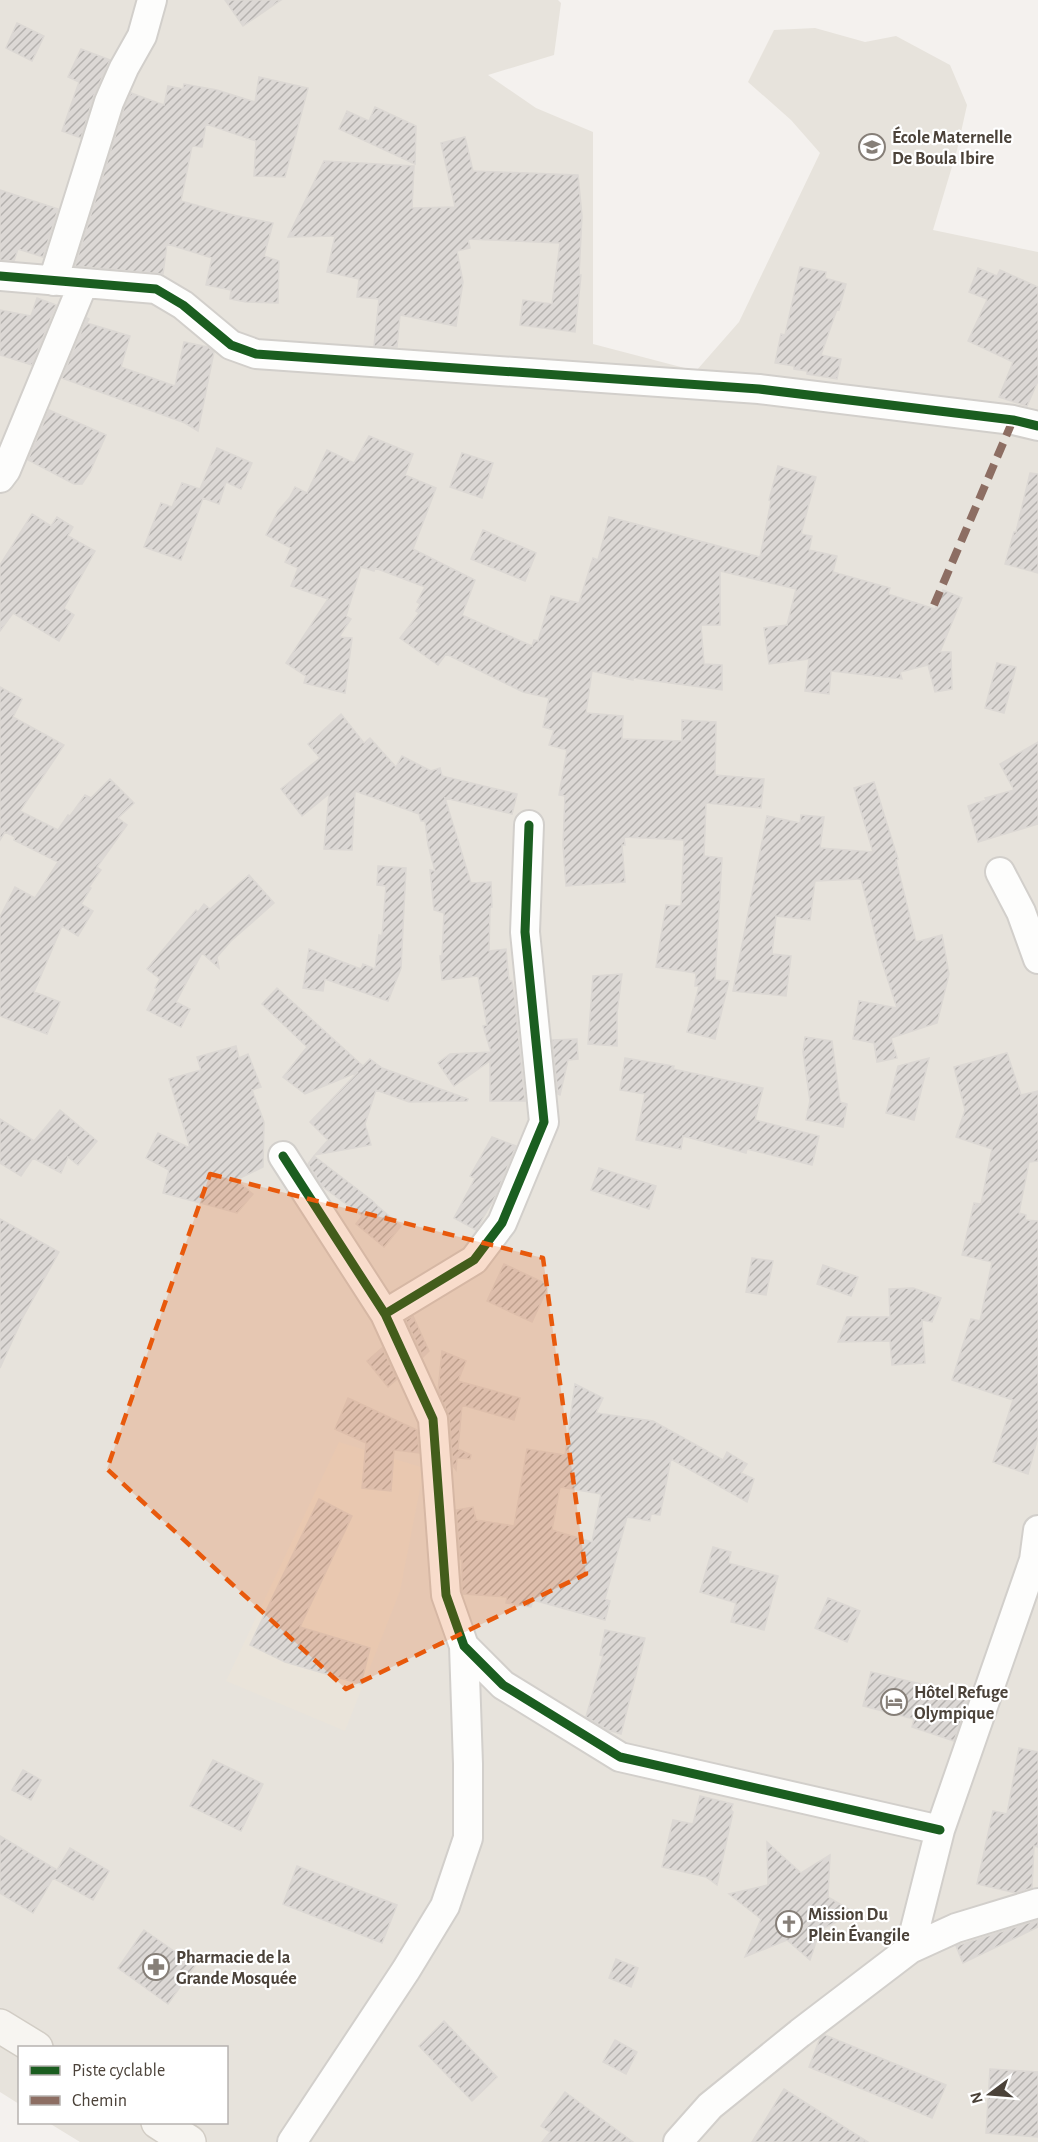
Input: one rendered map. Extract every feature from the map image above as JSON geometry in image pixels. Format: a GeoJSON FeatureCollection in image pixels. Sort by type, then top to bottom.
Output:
{"type":"FeatureCollection","features":[{"type":"Feature","properties":{"kind":"main road"},"geometry":{"type":"LineString","coordinates":[[0,2025],[33,2046]]}},
{"type":"Feature","properties":{"kind":"main road"},"geometry":{"type":"LineString","coordinates":[[161,2124],[189,2142]]}},
{"type":"Feature","properties":{"kind":"street"},"geometry":{"type":"LineString","coordinates":[[53,281],[109,102],[142,36],[152,0]]}},
{"type":"Feature","properties":{"kind":"street"},"geometry":{"type":"LineString","coordinates":[[0,276],[156,289],[183,305],[231,345],[256,354],[759,389],[1013,420],[1038,426]]}},
{"type":"Feature","properties":{"kind":"street"},"geometry":{"type":"LineString","coordinates":[[0,478],[6,470],[83,284]]}},
{"type":"Feature","properties":{"kind":"street"},"geometry":{"type":"LineString","coordinates":[[385,1314],[474,1260],[502,1223],[544,1122],[525,932],[529,825]]}},
{"type":"Feature","properties":{"kind":"street"},"geometry":{"type":"LineString","coordinates":[[1000,872],[1021,912],[1038,959]]}},
{"type":"Feature","properties":{"kind":"street"},"geometry":{"type":"LineString","coordinates":[[283,1156],[385,1314],[433,1419],[446,1594],[464,1646],[468,1764],[468,1838],[445,1906],[292,2142]]}},
{"type":"Feature","properties":{"kind":"street"},"geometry":{"type":"LineString","coordinates":[[910,1949],[940,1830],[1036,1560],[1038,1530]]}},
{"type":"Feature","properties":{"kind":"street"},"geometry":{"type":"LineString","coordinates":[[464,1646],[503,1685],[620,1757],[940,1830]]}},
{"type":"Feature","properties":{"kind":"street"},"geometry":{"type":"LineString","coordinates":[[678,2142],[710,2106],[800,2033],[910,1949],[956,1928],[1038,1903]]}},
{"type":"Feature","properties":{"kind":"highlighted area"},"geometry":{"type":"Polygon","coordinates":[[[210,1174],[543,1258],[586,1574],[346,1689],[107,1469],[210,1174]]]}},
{"type":"Feature","properties":{"kind":"shaded area"},"geometry":{"type":"Polygon","coordinates":[[[0,0],[558,0],[561,3],[554,55],[488,75],[536,108],[593,132],[593,344],[696,371],[739,322],[820,153],[791,120],[748,82],[774,30],[815,28],[865,42],[896,36],[950,65],[967,105],[957,150],[933,230],[1038,252],[1038,2142],[80,2142],[51,2124],[228,2124],[228,2046],[18,2046],[18,2103],[0,2092],[0,0]]]}},
{"type":"Feature","properties":{"kind":"shaded area"},"geometry":{"type":"Polygon","coordinates":[[[339,1442],[424,1468],[400,1591],[345,1731],[226,1681],[339,1442]]]}},
{"type":"Feature","properties":{"kind":"building"},"geometry":{"type":"Polygon","coordinates":[[[225,0],[281,0],[243,26],[225,0]]]}},
{"type":"Feature","properties":{"kind":"building"},"geometry":{"type":"Polygon","coordinates":[[[17,23],[44,36],[32,61],[6,48],[17,23]]]}},
{"type":"Feature","properties":{"kind":"building"},"geometry":{"type":"Polygon","coordinates":[[[81,49],[110,60],[94,95],[81,138],[62,131],[79,82],[68,77],[81,49]]]}},
{"type":"Feature","properties":{"kind":"building"},"geometry":{"type":"Polygon","coordinates":[[[259,77],[308,88],[285,177],[254,176],[256,141],[206,124],[202,147],[192,146],[181,201],[273,223],[264,256],[279,261],[278,303],[230,299],[231,290],[206,285],[212,258],[167,244],[163,274],[75,266],[124,108],[131,93],[164,105],[168,86],[183,89],[184,84],[217,90],[255,102],[259,77]]]}},
{"type":"Feature","properties":{"kind":"building"},"geometry":{"type":"Polygon","coordinates":[[[375,107],[416,126],[415,164],[339,129],[347,111],[369,121],[375,107]]]}},
{"type":"Feature","properties":{"kind":"building"},"geometry":{"type":"Polygon","coordinates":[[[465,137],[473,171],[578,175],[582,216],[579,275],[581,275],[575,332],[520,325],[523,300],[552,304],[560,243],[468,239],[470,248],[457,251],[463,282],[456,326],[400,315],[397,347],[374,346],[379,299],[357,297],[359,279],[327,272],[335,236],[288,237],[324,161],[414,166],[412,208],[455,207],[441,143],[465,137]]]}},
{"type":"Feature","properties":{"kind":"building"},"geometry":{"type":"Polygon","coordinates":[[[0,190],[58,209],[43,257],[18,249],[14,261],[0,260],[0,190]]]}},
{"type":"Feature","properties":{"kind":"building"},"geometry":{"type":"Polygon","coordinates":[[[800,267],[826,272],[825,278],[846,284],[839,310],[837,309],[821,355],[841,359],[837,379],[807,374],[807,371],[794,369],[794,366],[775,363],[781,334],[785,335],[800,267]]]}},
{"type":"Feature","properties":{"kind":"building"},"geometry":{"type":"Polygon","coordinates":[[[978,268],[997,276],[1000,270],[1038,287],[1038,381],[1027,406],[999,397],[1013,362],[968,341],[987,299],[969,292],[978,268]]]}},
{"type":"Feature","properties":{"kind":"building"},"geometry":{"type":"Polygon","coordinates":[[[37,298],[56,305],[32,365],[0,355],[0,310],[31,316],[37,298]]]}},
{"type":"Feature","properties":{"kind":"building"},"geometry":{"type":"Polygon","coordinates":[[[87,318],[89,319],[87,323],[130,336],[121,367],[175,386],[184,342],[208,347],[214,352],[198,431],[185,423],[62,378],[87,318]]]}},
{"type":"Feature","properties":{"kind":"building"},"geometry":{"type":"Polygon","coordinates":[[[49,410],[106,435],[90,472],[82,484],[74,484],[28,460],[49,410]]]}},
{"type":"Feature","properties":{"kind":"building"},"geometry":{"type":"Polygon","coordinates":[[[369,436],[413,454],[405,475],[436,488],[413,549],[475,580],[462,615],[532,646],[534,640],[538,641],[551,596],[579,603],[593,558],[598,560],[609,517],[760,557],[771,501],[769,500],[778,466],[816,477],[801,534],[812,536],[809,550],[837,556],[833,572],[890,588],[888,594],[935,609],[943,590],[962,598],[940,652],[951,652],[952,689],[935,692],[928,665],[900,672],[902,679],[831,671],[829,694],[805,691],[809,659],[769,664],[764,628],[787,625],[796,589],[720,571],[720,625],[701,625],[704,664],[722,665],[722,690],[633,678],[633,680],[592,671],[586,713],[623,716],[622,739],[682,741],[682,720],[716,722],[715,775],[764,779],[761,808],[706,803],[704,856],[722,858],[715,980],[729,981],[715,1039],[687,1032],[699,986],[695,986],[696,973],[656,967],[666,905],[681,906],[684,840],[624,837],[625,845],[622,845],[625,882],[566,886],[563,845],[565,796],[559,795],[567,750],[549,745],[554,730],[543,727],[549,698],[523,692],[446,654],[438,665],[400,638],[419,613],[416,611],[420,604],[417,602],[425,587],[375,568],[374,571],[361,567],[346,616],[351,619],[339,637],[352,638],[345,693],[304,683],[306,676],[286,663],[328,599],[291,586],[298,568],[285,562],[291,548],[266,535],[278,511],[295,487],[307,493],[327,450],[354,463],[369,436]]]}},
{"type":"Feature","properties":{"kind":"building"},"geometry":{"type":"Polygon","coordinates":[[[217,448],[252,463],[241,489],[226,482],[219,504],[203,498],[181,560],[144,547],[161,503],[172,507],[182,483],[200,489],[217,448]]]}},
{"type":"Feature","properties":{"kind":"building"},"geometry":{"type":"Polygon","coordinates":[[[462,453],[493,463],[482,498],[450,487],[462,453]]]}},
{"type":"Feature","properties":{"kind":"building"},"geometry":{"type":"Polygon","coordinates":[[[1030,473],[1038,474],[1038,573],[1005,564],[1014,532],[1016,532],[1030,473]]]}},
{"type":"Feature","properties":{"kind":"building"},"geometry":{"type":"Polygon","coordinates":[[[32,514],[51,526],[57,517],[73,527],[68,536],[95,551],[64,608],[74,615],[59,641],[13,613],[0,631],[0,565],[32,514]]]}},
{"type":"Feature","properties":{"kind":"building"},"geometry":{"type":"Polygon","coordinates":[[[483,530],[536,553],[525,581],[471,559],[483,530]]]}},
{"type":"Feature","properties":{"kind":"building"},"geometry":{"type":"Polygon","coordinates":[[[997,663],[1016,667],[1004,713],[985,708],[997,663]]]}},
{"type":"Feature","properties":{"kind":"building"},"geometry":{"type":"Polygon","coordinates":[[[0,687],[22,699],[13,717],[64,745],[20,811],[58,830],[85,795],[91,798],[110,779],[134,803],[118,818],[127,825],[97,867],[101,870],[81,904],[93,911],[78,936],[62,926],[34,992],[60,1002],[47,1034],[0,1016],[0,917],[15,887],[35,898],[58,862],[14,840],[15,837],[5,832],[0,840],[0,687]]]}},
{"type":"Feature","properties":{"kind":"building"},"geometry":{"type":"Polygon","coordinates":[[[341,714],[364,743],[370,738],[396,767],[402,756],[431,771],[440,768],[442,776],[517,794],[512,814],[445,798],[471,883],[491,882],[489,951],[506,949],[509,981],[512,981],[514,993],[525,1101],[490,1101],[490,1061],[454,1086],[438,1063],[450,1054],[491,1052],[483,1026],[487,1025],[478,976],[442,980],[440,956],[442,956],[444,913],[434,910],[430,870],[435,871],[425,821],[421,821],[419,814],[355,791],[352,850],[324,849],[329,794],[302,816],[281,789],[320,758],[308,744],[341,714]]]}},
{"type":"Feature","properties":{"kind":"building"},"geometry":{"type":"Polygon","coordinates":[[[1038,742],[1038,824],[978,842],[968,806],[986,800],[985,798],[1014,790],[1000,764],[1038,742]]]}},
{"type":"Feature","properties":{"kind":"building"},"geometry":{"type":"Polygon","coordinates":[[[874,782],[898,859],[896,860],[916,942],[942,935],[949,974],[937,1023],[891,1038],[897,1058],[877,1062],[874,1043],[853,1039],[859,1001],[897,1008],[882,962],[861,879],[815,881],[810,920],[776,916],[772,954],[791,956],[786,996],[733,991],[767,816],[800,823],[801,815],[824,817],[820,848],[873,852],[854,788],[874,782]]]}},
{"type":"Feature","properties":{"kind":"building"},"geometry":{"type":"Polygon","coordinates":[[[378,866],[406,868],[401,968],[388,1001],[325,979],[323,991],[303,988],[309,949],[361,969],[363,964],[375,969],[379,935],[382,936],[386,886],[377,885],[378,866]]]}},
{"type":"Feature","properties":{"kind":"building"},"geometry":{"type":"Polygon","coordinates":[[[249,875],[274,903],[231,941],[217,957],[219,968],[202,953],[176,1002],[190,1009],[181,1027],[147,1010],[160,979],[147,969],[196,910],[198,912],[204,904],[210,909],[249,875]]]}},
{"type":"Feature","properties":{"kind":"building"},"geometry":{"type":"Polygon","coordinates":[[[622,974],[617,1013],[617,1046],[588,1044],[593,976],[622,974]]]}},
{"type":"Feature","properties":{"kind":"building"},"geometry":{"type":"Polygon","coordinates":[[[277,988],[363,1066],[370,1059],[382,1068],[468,1099],[467,1101],[409,1102],[376,1090],[365,1124],[371,1145],[315,1155],[328,1140],[310,1122],[358,1072],[305,1094],[283,1077],[307,1047],[262,1004],[277,988]]]}},
{"type":"Feature","properties":{"kind":"building"},"geometry":{"type":"Polygon","coordinates":[[[805,1037],[832,1041],[840,1102],[847,1104],[843,1127],[806,1120],[810,1101],[803,1052],[805,1037]]]}},
{"type":"Feature","properties":{"kind":"building"},"geometry":{"type":"Polygon","coordinates":[[[577,1039],[578,1059],[568,1060],[560,1095],[558,1094],[552,1040],[577,1039]]]}},
{"type":"Feature","properties":{"kind":"building"},"geometry":{"type":"Polygon","coordinates":[[[236,1046],[239,1058],[248,1054],[261,1087],[252,1090],[264,1122],[263,1167],[236,1180],[253,1194],[237,1213],[163,1193],[169,1170],[146,1158],[158,1133],[190,1148],[169,1079],[201,1070],[197,1057],[236,1046]]]}},
{"type":"Feature","properties":{"kind":"building"},"geometry":{"type":"Polygon","coordinates":[[[1007,1053],[1021,1095],[1038,1091],[1038,1161],[1029,1162],[1019,1213],[1026,1215],[1025,1220],[1038,1221],[1038,1437],[1028,1474],[993,1462],[1013,1400],[952,1380],[971,1319],[980,1321],[992,1262],[962,1255],[974,1203],[981,1204],[992,1149],[956,1137],[965,1110],[954,1067],[1007,1053]]]}},
{"type":"Feature","properties":{"kind":"building"},"geometry":{"type":"Polygon","coordinates":[[[625,1058],[674,1066],[673,1069],[763,1088],[755,1120],[819,1136],[812,1165],[747,1149],[746,1153],[683,1136],[681,1149],[636,1140],[645,1094],[620,1090],[625,1058]]]}},
{"type":"Feature","properties":{"kind":"building"},"geometry":{"type":"Polygon","coordinates":[[[929,1058],[914,1120],[886,1113],[898,1066],[929,1058]]]}},
{"type":"Feature","properties":{"kind":"building"},"geometry":{"type":"Polygon","coordinates":[[[60,1110],[97,1141],[78,1165],[68,1157],[61,1173],[33,1158],[21,1176],[0,1163],[0,1119],[34,1141],[60,1110]]]}},
{"type":"Feature","properties":{"kind":"building"},"geometry":{"type":"Polygon","coordinates":[[[492,1137],[516,1146],[495,1197],[476,1230],[454,1218],[475,1178],[470,1176],[492,1137]]]}},
{"type":"Feature","properties":{"kind":"building"},"geometry":{"type":"Polygon","coordinates":[[[314,1156],[401,1226],[384,1247],[356,1224],[362,1216],[322,1186],[308,1164],[314,1156]]]}},
{"type":"Feature","properties":{"kind":"building"},"geometry":{"type":"Polygon","coordinates":[[[599,1168],[656,1186],[649,1209],[591,1190],[599,1168]]]}},
{"type":"Feature","properties":{"kind":"building"},"geometry":{"type":"Polygon","coordinates":[[[0,1219],[59,1252],[23,1317],[0,1368],[0,1219]]]}},
{"type":"Feature","properties":{"kind":"building"},"geometry":{"type":"Polygon","coordinates":[[[752,1258],[773,1261],[766,1295],[746,1292],[752,1258]]]}},
{"type":"Feature","properties":{"kind":"building"},"geometry":{"type":"Polygon","coordinates":[[[504,1264],[549,1285],[532,1322],[487,1301],[504,1264]]]}},
{"type":"Feature","properties":{"kind":"building"},"geometry":{"type":"Polygon","coordinates":[[[823,1265],[858,1277],[851,1296],[817,1284],[823,1265]]]}},
{"type":"Feature","properties":{"kind":"building"},"geometry":{"type":"Polygon","coordinates":[[[913,1288],[941,1298],[932,1322],[922,1320],[925,1363],[892,1365],[890,1341],[838,1342],[847,1317],[890,1317],[889,1289],[913,1288]]]}},
{"type":"Feature","properties":{"kind":"building"},"geometry":{"type":"Polygon","coordinates":[[[413,1316],[429,1351],[423,1357],[406,1320],[413,1316]]]}},
{"type":"Feature","properties":{"kind":"building"},"geometry":{"type":"Polygon","coordinates":[[[382,1348],[397,1379],[388,1387],[367,1361],[382,1348]]]}},
{"type":"Feature","properties":{"kind":"building"},"geometry":{"type":"Polygon","coordinates":[[[442,1351],[466,1361],[458,1381],[520,1398],[514,1420],[462,1405],[458,1449],[471,1455],[470,1459],[457,1458],[456,1470],[453,1466],[449,1417],[438,1391],[442,1351]]]}},
{"type":"Feature","properties":{"kind":"building"},"geometry":{"type":"Polygon","coordinates":[[[575,1384],[603,1398],[596,1413],[653,1421],[723,1460],[727,1452],[747,1464],[741,1473],[754,1479],[747,1502],[671,1459],[660,1515],[651,1514],[650,1521],[627,1517],[605,1599],[610,1601],[605,1620],[533,1600],[531,1607],[506,1603],[507,1597],[463,1594],[462,1559],[460,1559],[456,1510],[473,1507],[476,1520],[514,1526],[527,1449],[565,1455],[575,1384]],[[560,1487],[552,1530],[592,1542],[601,1494],[560,1487]]]}},
{"type":"Feature","properties":{"kind":"building"},"geometry":{"type":"Polygon","coordinates":[[[348,1398],[417,1430],[419,1453],[394,1450],[391,1491],[362,1488],[366,1443],[335,1429],[348,1398]]]}},
{"type":"Feature","properties":{"kind":"building"},"geometry":{"type":"Polygon","coordinates":[[[319,1499],[352,1516],[300,1627],[370,1648],[361,1684],[285,1662],[250,1645],[319,1499]]]}},
{"type":"Feature","properties":{"kind":"building"},"geometry":{"type":"Polygon","coordinates":[[[713,1547],[731,1552],[728,1563],[778,1576],[764,1630],[731,1622],[736,1603],[700,1592],[713,1547]]]}},
{"type":"Feature","properties":{"kind":"building"},"geometry":{"type":"Polygon","coordinates":[[[828,1598],[860,1611],[847,1642],[815,1628],[828,1598]]]}},
{"type":"Feature","properties":{"kind":"building"},"geometry":{"type":"Polygon","coordinates":[[[605,1630],[645,1638],[621,1734],[608,1730],[586,1717],[603,1656],[600,1655],[605,1630]]]}},
{"type":"Feature","properties":{"kind":"building"},"geometry":{"type":"Polygon","coordinates":[[[871,1672],[925,1684],[969,1698],[954,1741],[912,1727],[914,1719],[863,1706],[871,1672]]]}},
{"type":"Feature","properties":{"kind":"building"},"geometry":{"type":"Polygon","coordinates":[[[1019,1748],[1038,1752],[1038,1847],[1034,1846],[1032,1888],[1016,1893],[977,1884],[993,1811],[1007,1814],[1019,1748]]]}},
{"type":"Feature","properties":{"kind":"building"},"geometry":{"type":"Polygon","coordinates":[[[213,1760],[263,1784],[241,1831],[190,1806],[213,1760]]]}},
{"type":"Feature","properties":{"kind":"building"},"geometry":{"type":"Polygon","coordinates":[[[23,1770],[41,1780],[31,1800],[12,1790],[23,1770]]]}},
{"type":"Feature","properties":{"kind":"building"},"geometry":{"type":"Polygon","coordinates":[[[700,1796],[733,1804],[717,1885],[706,1877],[662,1867],[673,1820],[693,1824],[700,1796]]]}},
{"type":"Feature","properties":{"kind":"building"},"geometry":{"type":"Polygon","coordinates":[[[0,1836],[57,1870],[70,1848],[109,1871],[93,1900],[53,1878],[33,1913],[0,1893],[0,1836]]]}},
{"type":"Feature","properties":{"kind":"building"},"geometry":{"type":"Polygon","coordinates":[[[767,1842],[801,1873],[830,1855],[828,1897],[855,1913],[820,1930],[810,1960],[787,1940],[745,1957],[761,1919],[729,1894],[768,1885],[767,1842]]]}},
{"type":"Feature","properties":{"kind":"building"},"geometry":{"type":"Polygon","coordinates":[[[297,1866],[397,1905],[382,1943],[283,1904],[297,1866]]]}},
{"type":"Feature","properties":{"kind":"building"},"geometry":{"type":"Polygon","coordinates":[[[1038,1920],[1038,1927],[963,1963],[956,1946],[1038,1920]]]}},
{"type":"Feature","properties":{"kind":"building","name":"Pharmacie de la Grande Mosquée"},"geometry":{"type":"Polygon","coordinates":[[[144,1930],[195,1966],[168,2004],[118,1968],[144,1930]]]}},
{"type":"Feature","properties":{"kind":"building"},"geometry":{"type":"Polygon","coordinates":[[[616,1959],[638,1968],[631,1987],[609,1978],[616,1959]]]}},
{"type":"Feature","properties":{"kind":"building"},"geometry":{"type":"Polygon","coordinates":[[[444,2021],[497,2077],[472,2101],[419,2046],[444,2021]]]}},
{"type":"Feature","properties":{"kind":"building"},"geometry":{"type":"Polygon","coordinates":[[[825,2035],[946,2085],[932,2118],[809,2067],[820,2038],[825,2035]]]}},
{"type":"Feature","properties":{"kind":"building"},"geometry":{"type":"Polygon","coordinates":[[[615,2040],[637,2052],[626,2074],[603,2062],[615,2040]]]}},
{"type":"Feature","properties":{"kind":"building"},"geometry":{"type":"Polygon","coordinates":[[[990,2069],[1038,2072],[1038,2137],[986,2133],[990,2069]]]}},
{"type":"Feature","properties":{"kind":"building"},"geometry":{"type":"Polygon","coordinates":[[[784,2089],[806,2103],[868,2142],[752,2142],[784,2089]]]}},
{"type":"Feature","properties":{"kind":"building"},"geometry":{"type":"Polygon","coordinates":[[[565,2092],[633,2142],[542,2142],[550,2132],[541,2126],[565,2092]]]}},
{"type":"Feature","properties":{"kind":"marked path"},"geometry":{"type":"LineString","coordinates":[[934,605],[1013,420]]}},
{"type":"Feature","properties":{"kind":"cycle path"},"geometry":{"type":"LineString","coordinates":[[0,276],[156,289],[183,305],[231,345],[256,354],[759,389],[1013,420],[1038,426]]}},
{"type":"Feature","properties":{"kind":"cycle path"},"geometry":{"type":"LineString","coordinates":[[385,1314],[474,1260],[502,1223],[544,1122],[525,932],[529,825]]}},
{"type":"Feature","properties":{"kind":"cycle path"},"geometry":{"type":"LineString","coordinates":[[283,1156],[385,1314],[433,1419],[446,1595],[464,1646],[503,1685],[620,1757],[940,1830]]}},
{"type":"Feature","properties":{"kind":"place","name":"École Maternelle De Boula Ibire"},"geometry":{"type":"Point","coordinates":[872,147]}},
{"type":"Feature","properties":{"kind":"place","name":"Hôtel Refuge Olympique"},"geometry":{"type":"Point","coordinates":[894,1702]}},
{"type":"Feature","properties":{"kind":"place","name":"Mission Du Plein Évangile"},"geometry":{"type":"Point","coordinates":[789,1924]}},
{"type":"Feature","properties":{"kind":"place","name":"Pharmacie de la Grande Mosquée"},"geometry":{"type":"Point","coordinates":[156,1967]}}]}
